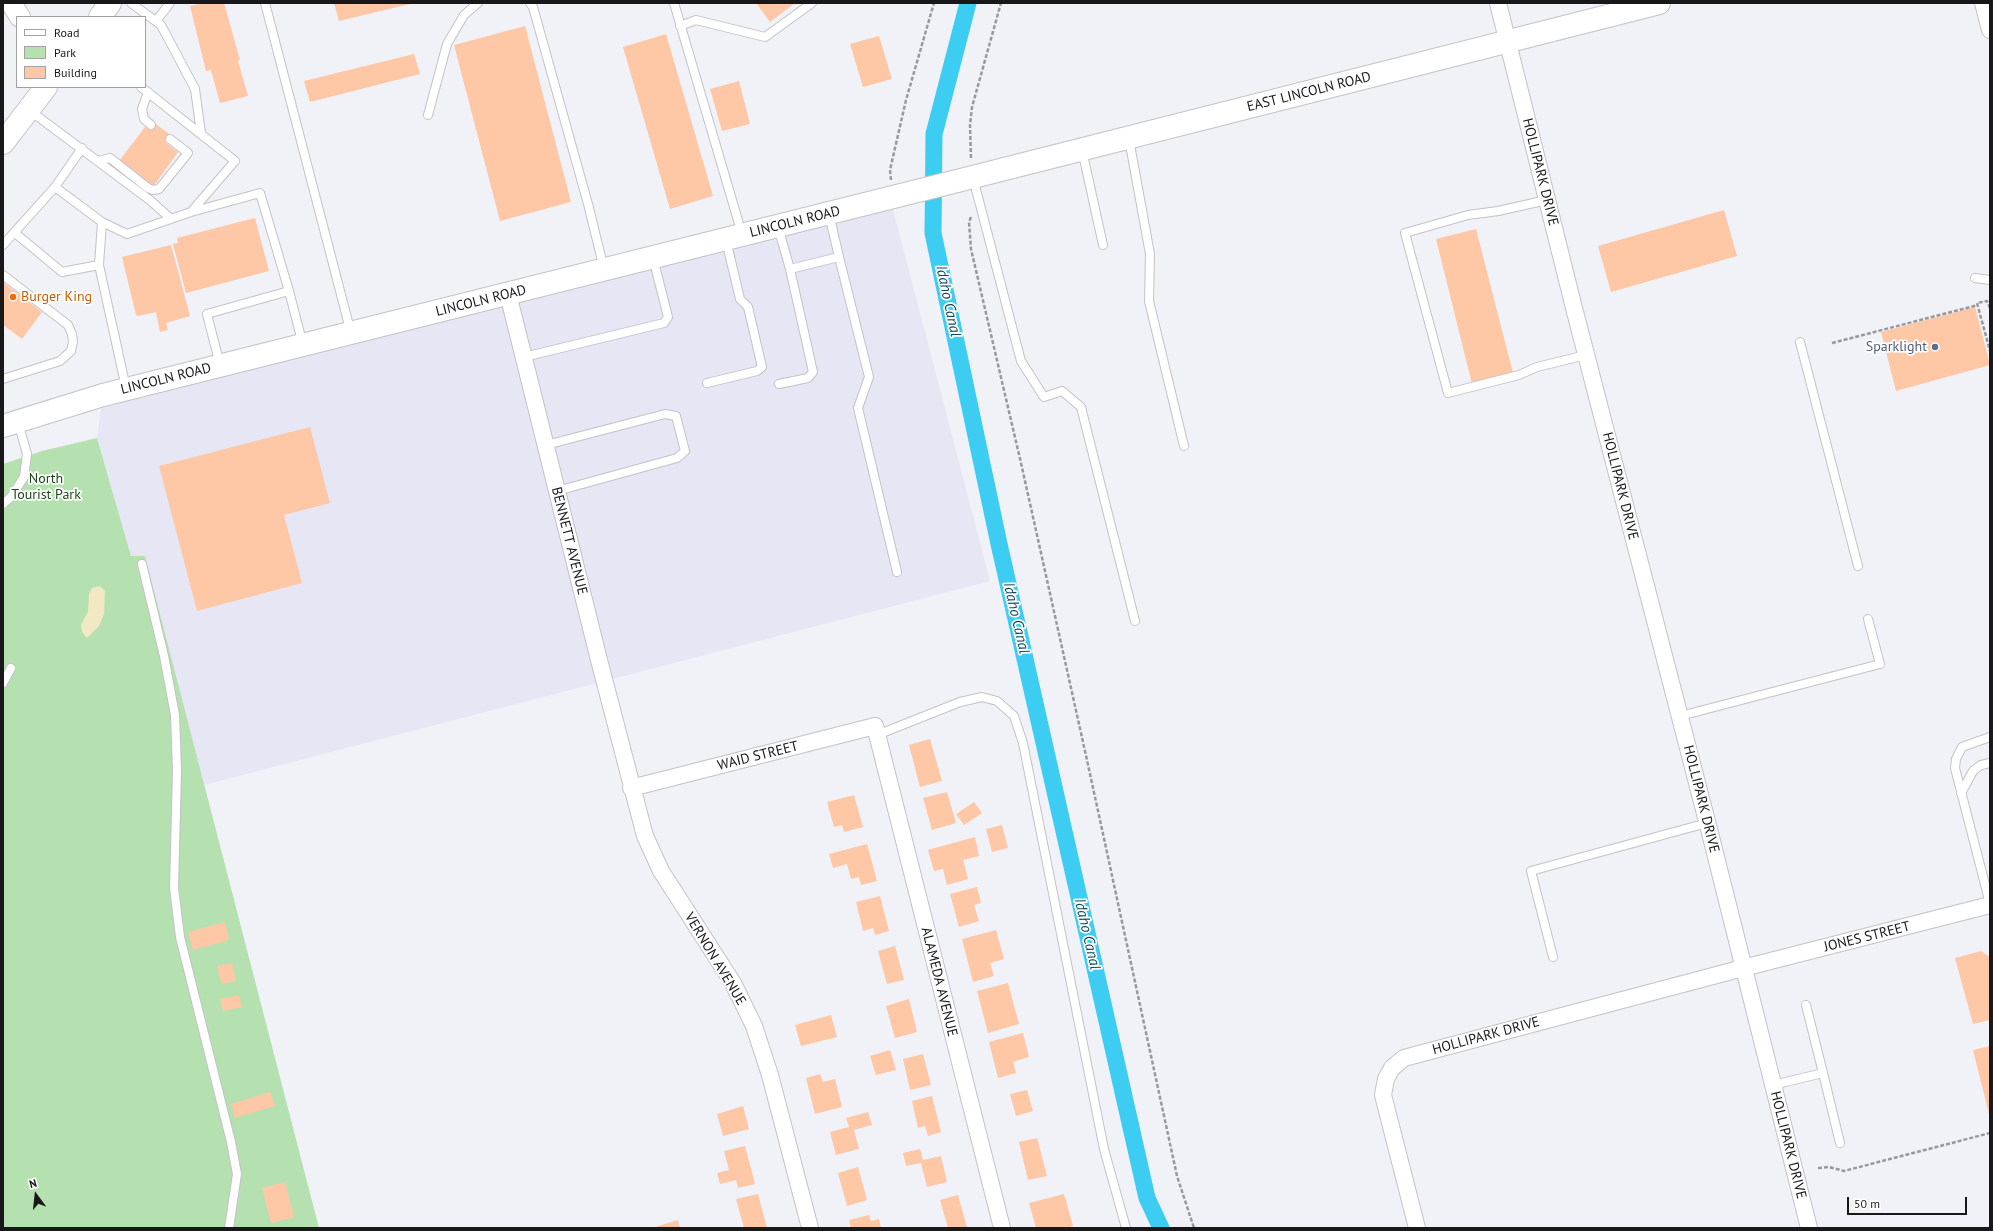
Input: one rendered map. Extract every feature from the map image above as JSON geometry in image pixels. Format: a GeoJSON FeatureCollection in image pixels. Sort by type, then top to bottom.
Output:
{"type":"FeatureCollection","features":[{"type":"Feature","properties":{"kind":"main road"},"geometry":{"type":"LineString","coordinates":[[101,16],[110,3]]}},
{"type":"Feature","properties":{"kind":"main road","name":"EAST LINCOLN ROAD"},"geometry":{"type":"LineString","coordinates":[[966,179],[1659,3]]}},
{"type":"Feature","properties":{"kind":"main road"},"geometry":{"type":"LineString","coordinates":[[3,143],[45,88]]}},
{"type":"Feature","properties":{"kind":"main road","name":"LINCOLN ROAD"},"geometry":{"type":"LineString","coordinates":[[10,424],[126,389],[304,346],[966,179]]}},
{"type":"Feature","properties":{"kind":"street"},"geometry":{"type":"LineString","coordinates":[[11,3],[19,16]]}},
{"type":"Feature","properties":{"kind":"street","name":"HOLLIPARK DRIVE"},"geometry":{"type":"LineString","coordinates":[[1498,3],[1586,355],[1680,716],[1809,1228]]}},
{"type":"Feature","properties":{"kind":"street"},"geometry":{"type":"LineString","coordinates":[[1985,4],[1990,30]]}},
{"type":"Feature","properties":{"kind":"street","name":"BENNETT AVENUE"},"geometry":{"type":"LineString","coordinates":[[508,294],[631,788]]}},
{"type":"Feature","properties":{"kind":"street","name":"WAID STREET"},"geometry":{"type":"LineString","coordinates":[[631,788],[875,726],[877,735]]}},
{"type":"Feature","properties":{"kind":"street","name":"ALAMEDA AVENUE"},"geometry":{"type":"LineString","coordinates":[[877,735],[1002,1228]]}},
{"type":"Feature","properties":{"kind":"street","name":"VERNON AVENUE"},"geometry":{"type":"LineString","coordinates":[[631,788],[645,836],[661,871],[733,984],[754,1026],[770,1075],[810,1228]]}},
{"type":"Feature","properties":{"kind":"street","name":"JONES STREET"},"geometry":{"type":"LineString","coordinates":[[1744,968],[1990,904]]}},
{"type":"Feature","properties":{"kind":"street","name":"HOLLIPARK DRIVE"},"geometry":{"type":"LineString","coordinates":[[1417,1228],[1383,1096],[1386,1079],[1392,1068],[1404,1058],[1744,968]]}},
{"type":"Feature","properties":{"kind":"lane"},"geometry":{"type":"LineString","coordinates":[[131,3],[161,25],[195,89],[201,133]]}},
{"type":"Feature","properties":{"kind":"lane"},"geometry":{"type":"LineString","coordinates":[[156,21],[170,3]]}},
{"type":"Feature","properties":{"kind":"lane"},"geometry":{"type":"LineString","coordinates":[[265,3],[351,334]]}},
{"type":"Feature","properties":{"kind":"lane"},"geometry":{"type":"LineString","coordinates":[[428,115],[447,44],[464,15],[478,3]]}},
{"type":"Feature","properties":{"kind":"lane"},"geometry":{"type":"LineString","coordinates":[[530,3],[533,7],[592,219],[604,270]]}},
{"type":"Feature","properties":{"kind":"lane"},"geometry":{"type":"LineString","coordinates":[[674,3],[734,237],[740,299],[748,307],[762,367],[757,371],[707,383]]}},
{"type":"Feature","properties":{"kind":"lane"},"geometry":{"type":"LineString","coordinates":[[680,26],[696,20],[765,37],[812,3]]}},
{"type":"Feature","properties":{"kind":"lane"},"geometry":{"type":"LineString","coordinates":[[142,88],[235,161],[191,212]]}},
{"type":"Feature","properties":{"kind":"lane"},"geometry":{"type":"LineString","coordinates":[[148,92],[142,109],[144,119],[151,125]]}},
{"type":"Feature","properties":{"kind":"lane"},"geometry":{"type":"LineString","coordinates":[[29,110],[82,148],[151,201],[171,219]]}},
{"type":"Feature","properties":{"kind":"lane"},"geometry":{"type":"LineString","coordinates":[[1128,138],[1150,254],[1149,301],[1184,446]]}},
{"type":"Feature","properties":{"kind":"lane"},"geometry":{"type":"LineString","coordinates":[[98,161],[110,158],[148,188],[153,190],[159,189],[188,153],[170,139]]}},
{"type":"Feature","properties":{"kind":"lane"},"geometry":{"type":"LineString","coordinates":[[3,245],[55,187],[82,148]]}},
{"type":"Feature","properties":{"kind":"lane"},"geometry":{"type":"LineString","coordinates":[[1082,150],[1103,245]]}},
{"type":"Feature","properties":{"kind":"lane"},"geometry":{"type":"LineString","coordinates":[[966,179],[981,209],[1021,361],[1044,397],[1062,391],[1081,407],[1135,621]]}},
{"type":"Feature","properties":{"kind":"lane"},"geometry":{"type":"LineString","coordinates":[[55,187],[102,222],[127,234],[191,212],[260,193],[304,346]]}},
{"type":"Feature","properties":{"kind":"lane"},"geometry":{"type":"LineString","coordinates":[[1547,200],[1498,211],[1468,215],[1405,233],[1448,394],[1520,375],[1537,367],[1586,355]]}},
{"type":"Feature","properties":{"kind":"lane"},"geometry":{"type":"LineString","coordinates":[[829,214],[869,377],[858,408],[897,572]]}},
{"type":"Feature","properties":{"kind":"lane"},"geometry":{"type":"LineString","coordinates":[[102,222],[99,265],[126,389]]}},
{"type":"Feature","properties":{"kind":"lane"},"geometry":{"type":"LineString","coordinates":[[778,226],[790,269],[814,372],[808,378],[779,384]]}},
{"type":"Feature","properties":{"kind":"lane"},"geometry":{"type":"LineString","coordinates":[[15,233],[62,272],[99,265]]}},
{"type":"Feature","properties":{"kind":"lane"},"geometry":{"type":"LineString","coordinates":[[790,269],[839,257]]}},
{"type":"Feature","properties":{"kind":"lane"},"geometry":{"type":"LineString","coordinates":[[524,357],[664,323],[668,317],[653,258]]}},
{"type":"Feature","properties":{"kind":"lane"},"geometry":{"type":"LineString","coordinates":[[3,275],[68,325],[72,334],[73,342],[71,351],[60,362],[3,379]]}},
{"type":"Feature","properties":{"kind":"lane"},"geometry":{"type":"LineString","coordinates":[[1975,278],[1990,280]]}},
{"type":"Feature","properties":{"kind":"lane"},"geometry":{"type":"LineString","coordinates":[[220,366],[207,314],[289,292]]}},
{"type":"Feature","properties":{"kind":"lane"},"geometry":{"type":"LineString","coordinates":[[1800,342],[1858,566]]}},
{"type":"Feature","properties":{"kind":"lane"},"geometry":{"type":"LineString","coordinates":[[546,445],[665,414],[676,416],[685,451],[677,458],[557,491]]}},
{"type":"Feature","properties":{"kind":"lane"},"geometry":{"type":"LineString","coordinates":[[3,504],[11,496],[24,477],[27,454],[10,424]]}},
{"type":"Feature","properties":{"kind":"lane"},"geometry":{"type":"LineString","coordinates":[[142,564],[164,656],[175,715],[177,770],[174,888],[180,938],[231,1142],[237,1174],[229,1228]]}},
{"type":"Feature","properties":{"kind":"lane"},"geometry":{"type":"LineString","coordinates":[[1680,716],[1880,664],[1868,619]]}},
{"type":"Feature","properties":{"kind":"lane"},"geometry":{"type":"LineString","coordinates":[[3,683],[11,668]]}},
{"type":"Feature","properties":{"kind":"lane"},"geometry":{"type":"LineString","coordinates":[[877,735],[960,702],[982,697],[997,701],[1014,716],[1024,743],[1104,1149],[1126,1228]]}},
{"type":"Feature","properties":{"kind":"lane"},"geometry":{"type":"LineString","coordinates":[[1990,737],[1962,747],[1956,759],[1955,768],[1990,904]]}},
{"type":"Feature","properties":{"kind":"lane"},"geometry":{"type":"LineString","coordinates":[[1961,793],[1973,771],[1981,765],[1990,763]]}},
{"type":"Feature","properties":{"kind":"lane"},"geometry":{"type":"LineString","coordinates":[[1553,957],[1531,870],[1707,823]]}},
{"type":"Feature","properties":{"kind":"lane"},"geometry":{"type":"LineString","coordinates":[[1806,1004],[1840,1143]]}},
{"type":"Feature","properties":{"kind":"lane"},"geometry":{"type":"LineString","coordinates":[[1773,1085],[1823,1073]]}},
{"type":"Feature","properties":{"kind":"path"},"geometry":{"type":"LineString","coordinates":[[895,197],[890,170],[906,100],[934,3]]}},
{"type":"Feature","properties":{"kind":"path"},"geometry":{"type":"LineString","coordinates":[[966,179],[972,107],[1001,3]]}},
{"type":"Feature","properties":{"kind":"path"},"geometry":{"type":"LineString","coordinates":[[981,209],[972,214],[968,222],[971,249],[1067,668],[1177,1176],[1194,1228]]}},
{"type":"Feature","properties":{"kind":"path"},"geometry":{"type":"LineString","coordinates":[[1832,343],[1978,305],[1977,303],[1987,301],[1990,308]]}},
{"type":"Feature","properties":{"kind":"path"},"geometry":{"type":"LineString","coordinates":[[1978,305],[1990,350]]}},
{"type":"Feature","properties":{"kind":"path"},"geometry":{"type":"LineString","coordinates":[[1818,1168],[1829,1166],[1844,1171],[1990,1133]]}},
{"type":"Feature","properties":{"kind":"shaded area"},"geometry":{"type":"Polygon","coordinates":[[[890,198],[990,581],[204,785],[145,556],[131,556],[97,438],[103,395],[890,198]]]}},
{"type":"Feature","properties":{"kind":"green space","name":"North Tourist Park"},"geometry":{"type":"Polygon","coordinates":[[[97,438],[131,556],[145,556],[319,1228],[3,1228],[3,464],[42,451],[97,438]]]}},
{"type":"Feature","properties":{"kind":"sand"},"geometry":{"type":"Polygon","coordinates":[[[100,586],[105,591],[104,614],[99,626],[87,638],[82,632],[81,625],[88,612],[89,594],[92,588],[100,586]]]}},
{"type":"Feature","properties":{"kind":"building"},"geometry":{"type":"Polygon","coordinates":[[[203,3],[224,3],[240,60],[238,61],[248,96],[220,103],[211,70],[206,71],[190,6],[203,3]]]}},
{"type":"Feature","properties":{"kind":"building"},"geometry":{"type":"Polygon","coordinates":[[[334,3],[410,3],[410,4],[339,21],[334,3]]]}},
{"type":"Feature","properties":{"kind":"building"},"geometry":{"type":"Polygon","coordinates":[[[756,3],[795,3],[770,22],[756,3]]]}},
{"type":"Feature","properties":{"kind":"building"},"geometry":{"type":"Polygon","coordinates":[[[525,26],[571,202],[500,221],[454,45],[525,26]]]}},
{"type":"Feature","properties":{"kind":"building"},"geometry":{"type":"Polygon","coordinates":[[[666,34],[713,196],[670,209],[623,47],[666,34]]]}},
{"type":"Feature","properties":{"kind":"building"},"geometry":{"type":"Polygon","coordinates":[[[879,36],[892,79],[863,87],[850,44],[879,36]]]}},
{"type":"Feature","properties":{"kind":"building"},"geometry":{"type":"Polygon","coordinates":[[[414,54],[420,74],[310,102],[304,81],[414,54]]]}},
{"type":"Feature","properties":{"kind":"building"},"geometry":{"type":"Polygon","coordinates":[[[739,81],[750,124],[722,131],[710,89],[739,81]]]}},
{"type":"Feature","properties":{"kind":"building"},"geometry":{"type":"Polygon","coordinates":[[[153,122],[172,136],[166,143],[178,152],[153,187],[119,161],[145,127],[148,129],[153,122]]]}},
{"type":"Feature","properties":{"kind":"building"},"geometry":{"type":"Polygon","coordinates":[[[1724,210],[1737,256],[1611,292],[1598,246],[1724,210]]]}},
{"type":"Feature","properties":{"kind":"building"},"geometry":{"type":"Polygon","coordinates":[[[255,218],[269,271],[186,293],[173,244],[178,243],[177,238],[255,218]]]}},
{"type":"Feature","properties":{"kind":"building"},"geometry":{"type":"Polygon","coordinates":[[[1476,229],[1513,373],[1472,384],[1436,239],[1476,229]]]}},
{"type":"Feature","properties":{"kind":"building"},"geometry":{"type":"Polygon","coordinates":[[[171,245],[190,316],[166,323],[168,330],[160,332],[156,312],[138,316],[136,315],[122,257],[171,245]]]}},
{"type":"Feature","properties":{"kind":"building","name":"Burger King"},"geometry":{"type":"Polygon","coordinates":[[[3,282],[42,312],[22,339],[3,325],[3,282]]]}},
{"type":"Feature","properties":{"kind":"building","name":"Sparklight"},"geometry":{"type":"Polygon","coordinates":[[[1975,307],[1990,365],[1896,391],[1881,332],[1975,307]]]}},
{"type":"Feature","properties":{"kind":"building"},"geometry":{"type":"Polygon","coordinates":[[[310,427],[330,503],[284,515],[302,583],[197,611],[159,466],[310,427]]]}},
{"type":"Feature","properties":{"kind":"building"},"geometry":{"type":"Polygon","coordinates":[[[930,739],[942,781],[920,787],[909,745],[930,739]]]}},
{"type":"Feature","properties":{"kind":"building"},"geometry":{"type":"Polygon","coordinates":[[[947,792],[956,823],[932,830],[923,798],[947,792]]]}},
{"type":"Feature","properties":{"kind":"building"},"geometry":{"type":"Polygon","coordinates":[[[854,795],[863,827],[844,832],[842,825],[834,827],[827,802],[854,795]]]}},
{"type":"Feature","properties":{"kind":"building"},"geometry":{"type":"Polygon","coordinates":[[[974,802],[982,813],[964,825],[956,814],[974,802]]]}},
{"type":"Feature","properties":{"kind":"building"},"geometry":{"type":"Polygon","coordinates":[[[1002,825],[1008,848],[992,852],[986,829],[1002,825]]]}},
{"type":"Feature","properties":{"kind":"building"},"geometry":{"type":"Polygon","coordinates":[[[975,837],[979,856],[963,860],[968,879],[947,885],[943,869],[934,871],[928,850],[975,837]]]}},
{"type":"Feature","properties":{"kind":"building"},"geometry":{"type":"Polygon","coordinates":[[[867,844],[877,881],[861,885],[859,877],[851,879],[847,864],[833,868],[829,854],[867,844]]]}},
{"type":"Feature","properties":{"kind":"building"},"geometry":{"type":"Polygon","coordinates":[[[977,887],[981,903],[974,905],[979,921],[959,927],[950,894],[977,887]]]}},
{"type":"Feature","properties":{"kind":"building"},"geometry":{"type":"Polygon","coordinates":[[[880,896],[889,931],[875,935],[873,928],[863,931],[856,902],[880,896]]]}},
{"type":"Feature","properties":{"kind":"building"},"geometry":{"type":"Polygon","coordinates":[[[225,922],[229,940],[193,950],[188,932],[225,922]]]}},
{"type":"Feature","properties":{"kind":"building"},"geometry":{"type":"Polygon","coordinates":[[[996,930],[1004,959],[990,963],[994,976],[973,982],[962,939],[996,930]]]}},
{"type":"Feature","properties":{"kind":"building"},"geometry":{"type":"Polygon","coordinates":[[[895,946],[904,980],[887,984],[878,951],[895,946]]]}},
{"type":"Feature","properties":{"kind":"building"},"geometry":{"type":"Polygon","coordinates":[[[1981,951],[1990,957],[1990,1020],[1973,1024],[1955,958],[1981,951]]]}},
{"type":"Feature","properties":{"kind":"building"},"geometry":{"type":"Polygon","coordinates":[[[232,963],[236,981],[222,984],[217,966],[232,963]]]}},
{"type":"Feature","properties":{"kind":"building"},"geometry":{"type":"Polygon","coordinates":[[[1008,983],[1019,1024],[988,1033],[977,991],[1008,983]]]}},
{"type":"Feature","properties":{"kind":"building"},"geometry":{"type":"Polygon","coordinates":[[[239,995],[242,1007],[223,1011],[220,999],[239,995]]]}},
{"type":"Feature","properties":{"kind":"building"},"geometry":{"type":"Polygon","coordinates":[[[909,999],[917,1032],[895,1038],[886,1006],[909,999]]]}},
{"type":"Feature","properties":{"kind":"building"},"geometry":{"type":"Polygon","coordinates":[[[831,1015],[837,1037],[801,1046],[795,1025],[831,1015]]]}},
{"type":"Feature","properties":{"kind":"building"},"geometry":{"type":"Polygon","coordinates":[[[1023,1033],[1029,1057],[1013,1062],[1016,1073],[998,1078],[989,1042],[1023,1033]]]}},
{"type":"Feature","properties":{"kind":"building"},"geometry":{"type":"Polygon","coordinates":[[[1990,1046],[1990,1114],[1989,1114],[1973,1050],[1990,1046]]]}},
{"type":"Feature","properties":{"kind":"building"},"geometry":{"type":"Polygon","coordinates":[[[890,1050],[896,1070],[876,1075],[870,1056],[890,1050]]]}},
{"type":"Feature","properties":{"kind":"building"},"geometry":{"type":"Polygon","coordinates":[[[923,1054],[931,1085],[910,1090],[903,1059],[923,1054]]]}},
{"type":"Feature","properties":{"kind":"building"},"geometry":{"type":"Polygon","coordinates":[[[820,1074],[823,1082],[835,1079],[842,1107],[815,1114],[806,1078],[820,1074]]]}},
{"type":"Feature","properties":{"kind":"building"},"geometry":{"type":"Polygon","coordinates":[[[1027,1090],[1033,1111],[1016,1116],[1010,1094],[1027,1090]]]}},
{"type":"Feature","properties":{"kind":"building"},"geometry":{"type":"Polygon","coordinates":[[[270,1092],[275,1106],[235,1118],[231,1104],[270,1092]]]}},
{"type":"Feature","properties":{"kind":"building"},"geometry":{"type":"Polygon","coordinates":[[[932,1096],[941,1132],[928,1136],[925,1126],[918,1128],[912,1101],[932,1096]]]}},
{"type":"Feature","properties":{"kind":"building"},"geometry":{"type":"Polygon","coordinates":[[[743,1106],[749,1129],[723,1136],[717,1114],[743,1106]]]}},
{"type":"Feature","properties":{"kind":"building"},"geometry":{"type":"Polygon","coordinates":[[[868,1112],[872,1125],[854,1130],[859,1149],[836,1155],[830,1132],[849,1127],[846,1118],[868,1112]]]}},
{"type":"Feature","properties":{"kind":"building"},"geometry":{"type":"Polygon","coordinates":[[[1037,1138],[1047,1176],[1028,1180],[1019,1142],[1037,1138]]]}},
{"type":"Feature","properties":{"kind":"building"},"geometry":{"type":"Polygon","coordinates":[[[745,1146],[755,1184],[738,1188],[736,1180],[720,1184],[717,1173],[729,1170],[724,1151],[745,1146]]]}},
{"type":"Feature","properties":{"kind":"building"},"geometry":{"type":"Polygon","coordinates":[[[920,1149],[923,1160],[941,1156],[947,1182],[927,1187],[921,1163],[906,1166],[903,1153],[920,1149]]]}},
{"type":"Feature","properties":{"kind":"building"},"geometry":{"type":"Polygon","coordinates":[[[858,1167],[867,1200],[847,1206],[838,1173],[858,1167]]]}},
{"type":"Feature","properties":{"kind":"building"},"geometry":{"type":"Polygon","coordinates":[[[285,1182],[294,1217],[271,1223],[262,1188],[285,1182]]]}},
{"type":"Feature","properties":{"kind":"building"},"geometry":{"type":"Polygon","coordinates":[[[758,1194],[767,1228],[744,1228],[736,1199],[758,1194]]]}},
{"type":"Feature","properties":{"kind":"building"},"geometry":{"type":"Polygon","coordinates":[[[1064,1194],[1073,1226],[1066,1228],[1036,1228],[1029,1203],[1064,1194]]]}},
{"type":"Feature","properties":{"kind":"building"},"geometry":{"type":"Polygon","coordinates":[[[958,1195],[967,1227],[948,1228],[940,1200],[958,1195]]]}},
{"type":"Feature","properties":{"kind":"building"},"geometry":{"type":"Polygon","coordinates":[[[869,1215],[871,1221],[879,1219],[881,1228],[851,1228],[849,1220],[869,1215]]]}},
{"type":"Feature","properties":{"kind":"building"},"geometry":{"type":"Polygon","coordinates":[[[678,1220],[680,1228],[652,1228],[678,1220]]]}},
{"type":"Feature","properties":{"kind":"waterway","name":"Idaho Canal"},"geometry":{"type":"LineString","coordinates":[[968,3],[934,134],[933,233],[999,544],[1147,1198],[1161,1228]]}},
{"type":"Feature","properties":{"kind":"place","name":"Burger King"},"geometry":{"type":"Point","coordinates":[13,297]}},
{"type":"Feature","properties":{"kind":"place","name":"Sparklight"},"geometry":{"type":"Point","coordinates":[1935,347]}}]}
